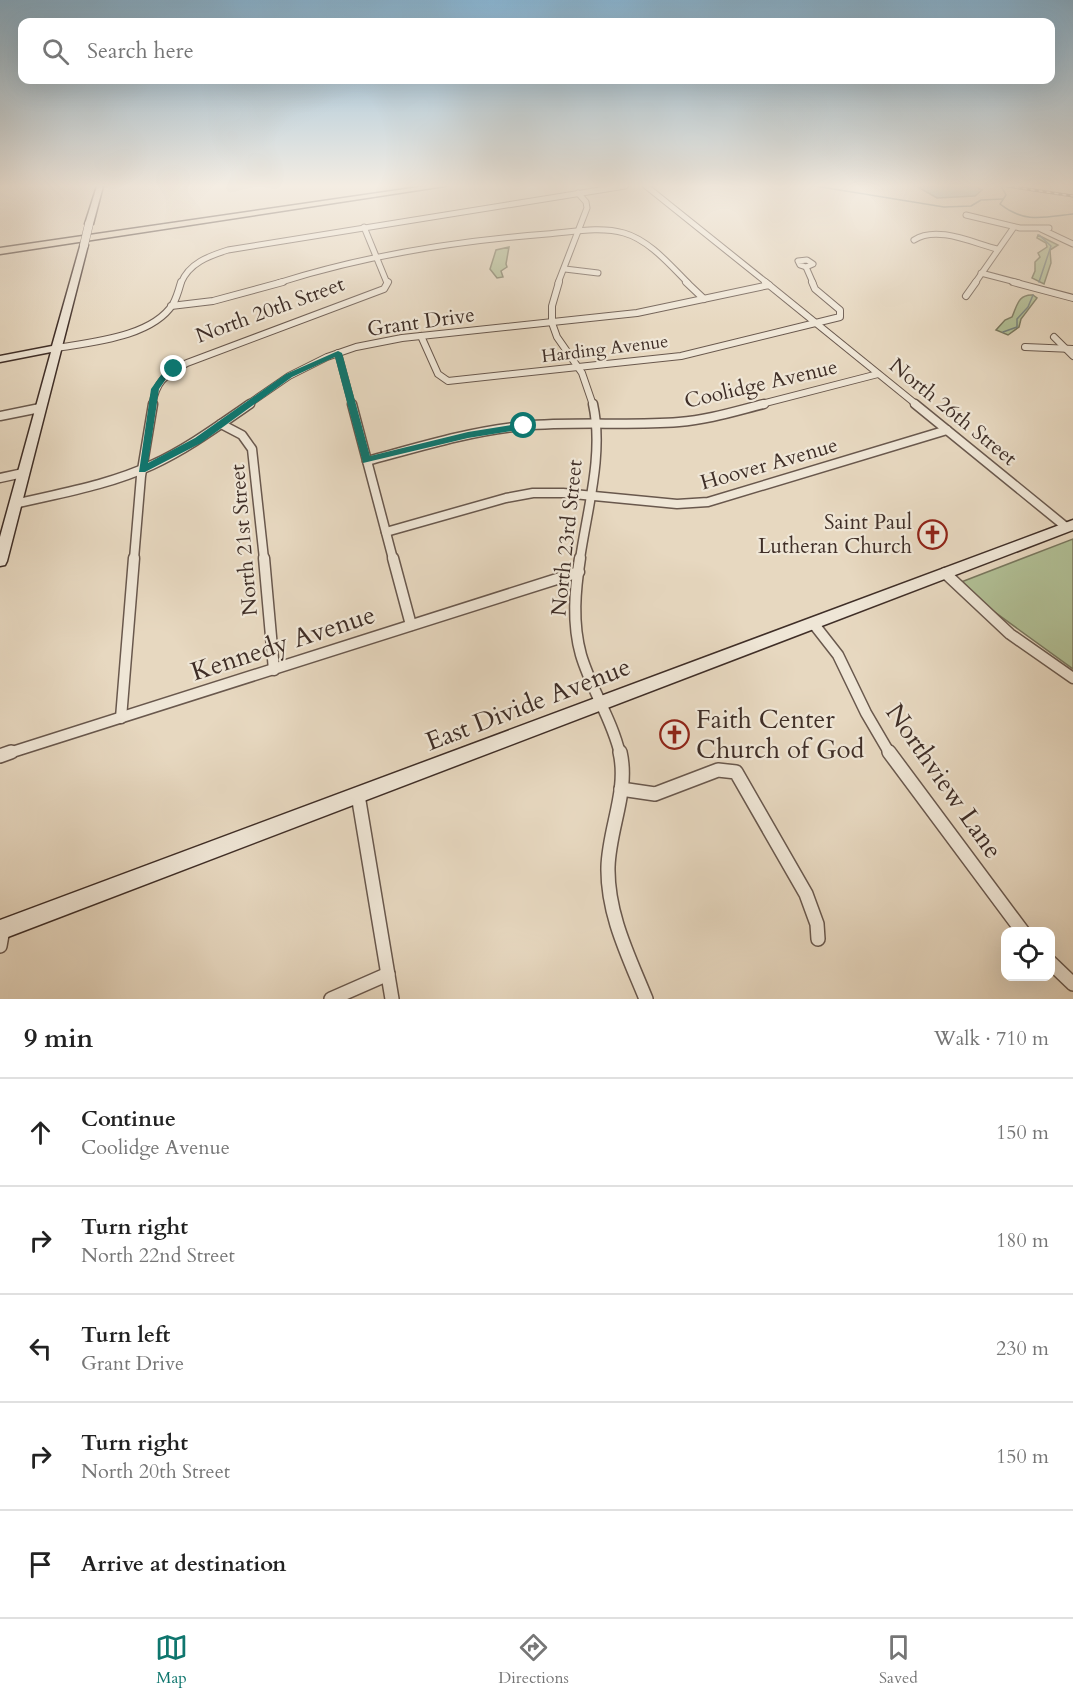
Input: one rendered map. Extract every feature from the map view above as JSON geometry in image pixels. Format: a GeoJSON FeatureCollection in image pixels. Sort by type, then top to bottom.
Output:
{"type":"FeatureCollection","features":[{"type":"Feature","properties":{"kind":"highway"},"geometry":{"type":"LineString","coordinates":[[0,243],[72,233]]}},
{"type":"Feature","properties":{"kind":"highway"},"geometry":{"type":"LineString","coordinates":[[0,251],[125,233]]}},
{"type":"Feature","properties":{"kind":"street"},"geometry":{"type":"LineString","coordinates":[[1,554],[87,233]]}},
{"type":"Feature","properties":{"kind":"street"},"geometry":{"type":"LineString","coordinates":[[0,358],[132,332],[155,320],[171,306],[187,272],[215,254],[241,247],[329,233]]}},
{"type":"Feature","properties":{"kind":"street","name":"North 20th Street"},"geometry":{"type":"LineString","coordinates":[[121,718],[142,470],[155,389],[163,377],[187,363],[380,291],[388,282],[366,233]]}},
{"type":"Feature","properties":{"kind":"street"},"geometry":{"type":"LineString","coordinates":[[171,306],[213,303],[328,268],[377,258],[497,238],[571,233]]}},
{"type":"Feature","properties":{"kind":"street"},"geometry":{"type":"LineString","coordinates":[[552,322],[552,305],[579,233]]}},
{"type":"Feature","properties":{"kind":"street"},"geometry":{"type":"LineString","coordinates":[[621,233],[636,237],[704,299]]}},
{"type":"Feature","properties":{"kind":"street"},"geometry":{"type":"LineString","coordinates":[[704,233],[816,324]]}},
{"type":"Feature","properties":{"kind":"street"},"geometry":{"type":"LineString","coordinates":[[966,296],[1010,233]]}},
{"type":"Feature","properties":{"kind":"street"},"geometry":{"type":"LineString","coordinates":[[1049,233],[1073,244]]}},
{"type":"Feature","properties":{"kind":"street"},"geometry":{"type":"LineString","coordinates":[[914,240],[920,236],[939,234],[997,249]]}},
{"type":"Feature","properties":{"kind":"street","name":"Harding Avenue"},"geometry":{"type":"LineString","coordinates":[[421,336],[438,374],[448,381],[690,354],[838,318],[842,312],[814,289],[806,267]]}},
{"type":"Feature","properties":{"kind":"street"},"geometry":{"type":"LineString","coordinates":[[565,269],[598,273]]}},
{"type":"Feature","properties":{"kind":"street"},"geometry":{"type":"LineString","coordinates":[[981,273],[1073,298]]}},
{"type":"Feature","properties":{"kind":"street","name":"Grant Drive"},"geometry":{"type":"LineString","coordinates":[[15,504],[100,484],[142,470],[181,451],[280,381],[338,353],[375,343],[421,336],[638,313],[769,285]]}},
{"type":"Feature","properties":{"kind":"street","name":"North 23rd Street"},"geometry":{"type":"LineString","coordinates":[[552,322],[557,337],[578,368],[589,391],[596,424],[590,496],[575,610],[576,637],[584,667],[619,745],[622,768],[621,789],[610,850],[608,880],[616,919],[646,999]]}},
{"type":"Feature","properties":{"kind":"street","name":"North 26th Street"},"geometry":{"type":"LineString","coordinates":[[816,324],[1070,526]]}},
{"type":"Feature","properties":{"kind":"street"},"geometry":{"type":"LineString","coordinates":[[1054,337],[1069,349],[1073,356]]}},
{"type":"Feature","properties":{"kind":"street"},"geometry":{"type":"LineString","coordinates":[[1025,347],[1069,349]]}},
{"type":"Feature","properties":{"kind":"street"},"geometry":{"type":"LineString","coordinates":[[338,353],[411,625]]}},
{"type":"Feature","properties":{"kind":"street","name":"Coolidge Avenue"},"geometry":{"type":"LineString","coordinates":[[367,460],[496,430],[538,425],[665,423],[701,420],[878,374]]}},
{"type":"Feature","properties":{"kind":"street"},"geometry":{"type":"LineString","coordinates":[[0,416],[40,408]]}},
{"type":"Feature","properties":{"kind":"street","name":"North 21st Street"},"geometry":{"type":"LineString","coordinates":[[221,424],[243,436],[250,444],[254,455],[274,670]]}},
{"type":"Feature","properties":{"kind":"street","name":"Hoover Avenue"},"geometry":{"type":"LineString","coordinates":[[386,532],[524,495],[552,492],[668,503],[708,502],[947,430]]}},
{"type":"Feature","properties":{"kind":"street"},"geometry":{"type":"LineString","coordinates":[[0,478],[23,473]]}},
{"type":"Feature","properties":{"kind":"street","name":"East Divide Avenue"},"geometry":{"type":"LineString","coordinates":[[1,930],[1070,526]]}},
{"type":"Feature","properties":{"kind":"street","name":"Kennedy Avenue"},"geometry":{"type":"LineString","coordinates":[[0,756],[579,572]]}},
{"type":"Feature","properties":{"kind":"street"},"geometry":{"type":"LineString","coordinates":[[945,573],[1010,634],[1073,678]]}},
{"type":"Feature","properties":{"kind":"street","name":"Northview Lane"},"geometry":{"type":"LineString","coordinates":[[813,623],[838,655],[866,713],[895,762],[1019,927]]}},
{"type":"Feature","properties":{"kind":"street"},"geometry":{"type":"LineString","coordinates":[[621,789],[654,794],[719,769],[730,769],[736,772],[806,894],[817,924],[818,939]]}},
{"type":"Feature","properties":{"kind":"street"},"geometry":{"type":"LineString","coordinates":[[358,795],[393,999]]}},
{"type":"Feature","properties":{"kind":"street"},"geometry":{"type":"LineString","coordinates":[[0,946],[1,930]]}},
{"type":"Feature","properties":{"kind":"street"},"geometry":{"type":"LineString","coordinates":[[1055,967],[1073,984]]}},
{"type":"Feature","properties":{"kind":"street"},"geometry":{"type":"LineString","coordinates":[[331,999],[388,974]]}},
{"type":"Feature","properties":{"kind":"green space"},"geometry":{"type":"Polygon","coordinates":[[[1038,235],[1058,245],[1050,250],[1051,263],[1044,284],[1032,278],[1035,262],[1040,257],[1038,253],[1047,247],[1046,243],[1037,238],[1038,235]]]}},
{"type":"Feature","properties":{"kind":"green space"},"geometry":{"type":"Polygon","coordinates":[[[509,247],[507,267],[501,271],[503,277],[497,278],[490,269],[496,250],[509,247]]]}},
{"type":"Feature","properties":{"kind":"green space"},"geometry":{"type":"Polygon","coordinates":[[[1033,295],[1037,298],[1021,319],[1019,327],[1008,335],[996,330],[1005,320],[1012,317],[1024,296],[1033,295]]]}},
{"type":"Feature","properties":{"kind":"green space"},"geometry":{"type":"Polygon","coordinates":[[[1073,539],[1073,669],[956,584],[1073,539]]]}},
{"type":"Feature","properties":{"kind":"waterway"},"geometry":{"type":"LineString","coordinates":[[1039,235],[1051,246],[1039,282]]}},
{"type":"Feature","properties":{"kind":"waterway"},"geometry":{"type":"LineString","coordinates":[[1003,332],[1017,327],[1017,319],[1028,307],[1033,295]]}},
{"type":"Feature","properties":{"kind":"place","name":"Saint Paul Lutheran Church"},"geometry":{"type":"Point","coordinates":[933,534]}},
{"type":"Feature","properties":{"kind":"place","name":"Faith Center Church of God"},"geometry":{"type":"Point","coordinates":[675,734]}},
{"type":"Feature","properties":{"kind":"route"},"geometry":{"type":"LineString","coordinates":[[174,369],[163,377],[155,389],[142,470],[172,456],[198,440],[289,376],[338,353],[367,460],[468,435],[524,426]]}}]}
